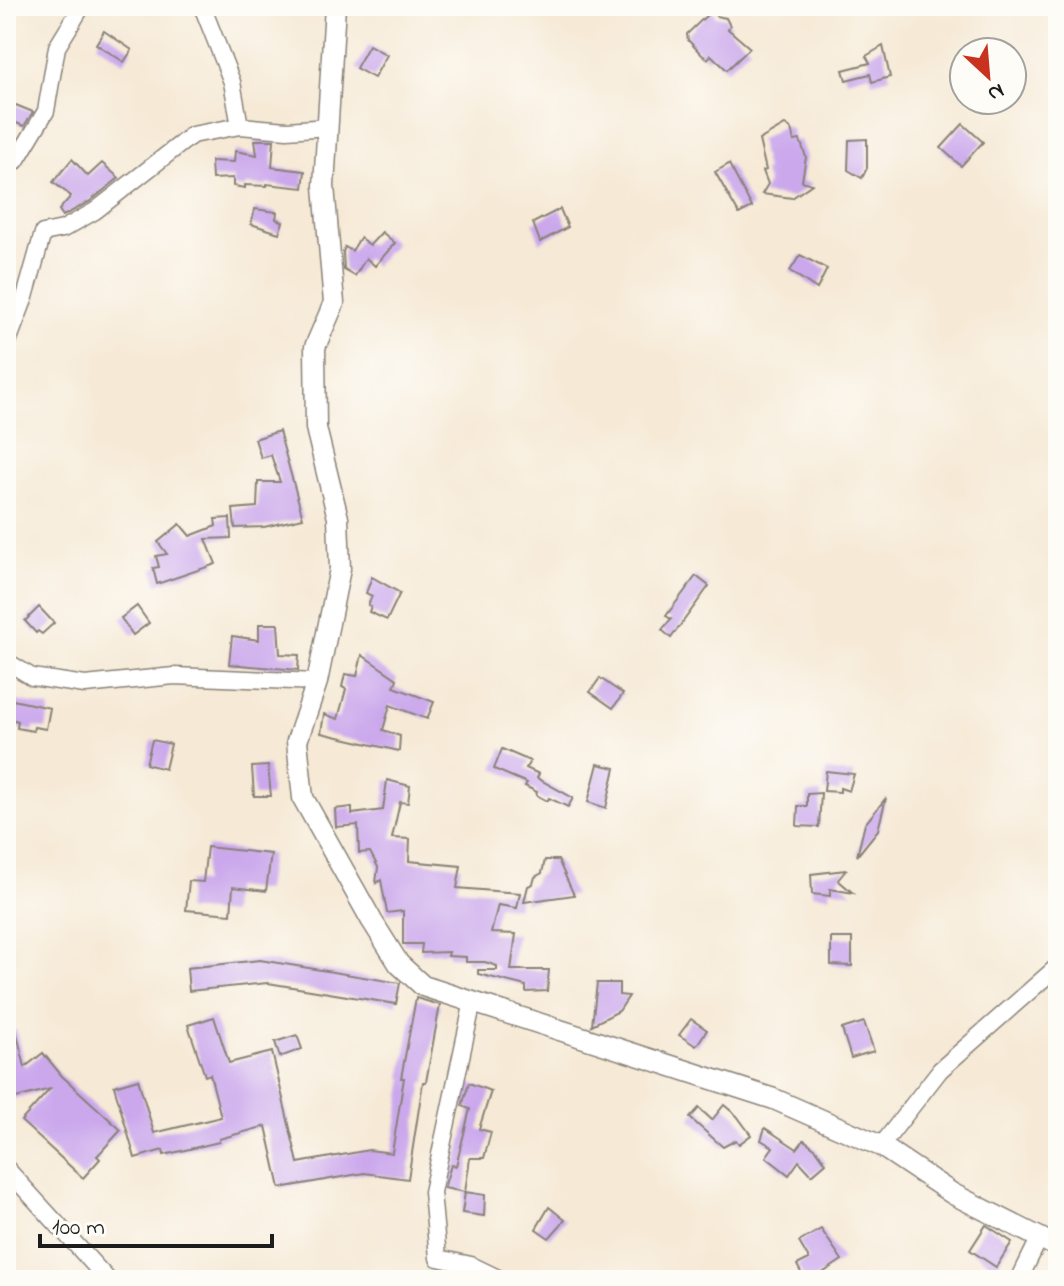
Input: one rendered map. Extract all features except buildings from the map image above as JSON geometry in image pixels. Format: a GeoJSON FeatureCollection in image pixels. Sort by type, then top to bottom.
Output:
{"type":"FeatureCollection","features":[{"type":"Feature","properties":{"kind":"main road"},"geometry":{"type":"LineString","coordinates":[[335,6],[324,186],[334,303],[315,347],[316,428],[338,518],[340,569],[317,682],[297,741],[303,798],[372,921],[399,964],[423,986],[774,1099],[881,1146],[953,1194],[1048,1243]]}},
{"type":"Feature","properties":{"kind":"street"},"geometry":{"type":"LineString","coordinates":[[16,161],[46,111],[57,47],[82,6]]}},
{"type":"Feature","properties":{"kind":"street"},"geometry":{"type":"LineString","coordinates":[[200,6],[232,82],[240,126]]}},
{"type":"Feature","properties":{"kind":"street"},"geometry":{"type":"LineString","coordinates":[[6,347],[25,297],[43,233],[63,229],[95,211],[192,135],[240,126],[287,130],[328,127]]}},
{"type":"Feature","properties":{"kind":"street"},"geometry":{"type":"LineString","coordinates":[[6,661],[32,677],[85,685],[174,676],[317,682]]}},
{"type":"Feature","properties":{"kind":"street"},"geometry":{"type":"LineString","coordinates":[[881,1146],[940,1070],[1058,966]]}},
{"type":"Feature","properties":{"kind":"street"},"geometry":{"type":"LineString","coordinates":[[473,1001],[432,1192],[438,1258],[471,1265],[502,1280]]}},
{"type":"Feature","properties":{"kind":"street"},"geometry":{"type":"LineString","coordinates":[[6,1168],[108,1280]]}},
{"type":"Feature","properties":{"kind":"street"},"geometry":{"type":"LineString","coordinates":[[1019,1280],[1048,1243]]}}]}
